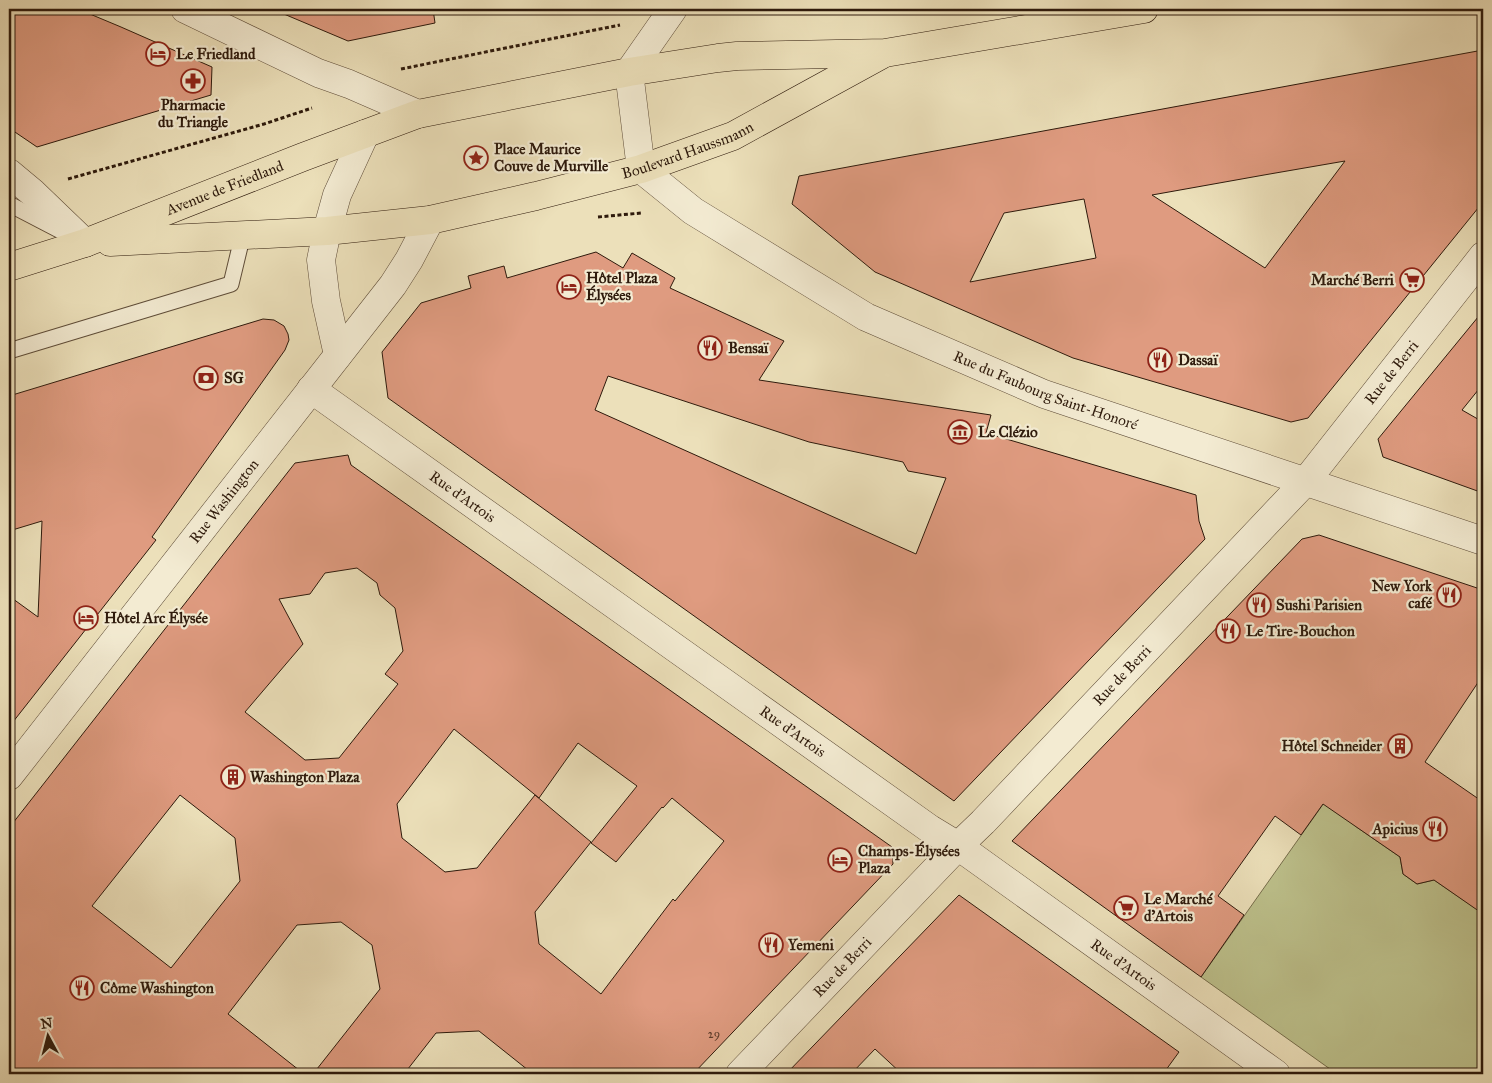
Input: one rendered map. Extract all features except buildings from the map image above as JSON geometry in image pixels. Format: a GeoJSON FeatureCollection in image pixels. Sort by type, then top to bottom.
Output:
{"type":"FeatureCollection","features":[{"type":"Feature","properties":{"kind":"main road","name":"Boulevard Haussmann"},"geometry":{"type":"LineString","coordinates":[[365,134],[418,114],[629,72],[737,56],[885,53],[1144,9]]}},
{"type":"Feature","properties":{"kind":"main road","name":"Boulevard Haussmann"},"geometry":{"type":"LineString","coordinates":[[327,231],[430,220],[536,196],[641,169],[733,136],[885,53]]}},
{"type":"Feature","properties":{"kind":"main road","name":"Avenue de Friedland"},"geometry":{"type":"LineString","coordinates":[[9,267],[85,244],[365,134]]}},
{"type":"Feature","properties":{"kind":"main road","name":"Avenue de Friedland"},"geometry":{"type":"LineString","coordinates":[[85,244],[243,234],[327,231]]}},
{"type":"Feature","properties":{"kind":"street"},"geometry":{"type":"LineString","coordinates":[[641,169],[629,72],[673,9]]}},
{"type":"Feature","properties":{"kind":"street"},"geometry":{"type":"LineString","coordinates":[[196,11],[318,73],[349,84],[418,114]]}},
{"type":"Feature","properties":{"kind":"street"},"geometry":{"type":"LineString","coordinates":[[338,356],[326,301],[321,260],[337,195],[365,134]]}},
{"type":"Feature","properties":{"kind":"street","name":"Rue du Faubourg Saint-Honoré"},"geometry":{"type":"LineString","coordinates":[[641,169],[693,211],[866,317],[1044,394],[1483,540]]}},
{"type":"Feature","properties":{"kind":"street"},"geometry":{"type":"LineString","coordinates":[[9,174],[33,193],[85,244]]}},
{"type":"Feature","properties":{"kind":"street","name":"Rue Washington"},"geometry":{"type":"LineString","coordinates":[[9,776],[393,285],[409,260],[430,220]]}},
{"type":"Feature","properties":{"kind":"street","name":"Rue de Berri"},"geometry":{"type":"LineString","coordinates":[[740,1074],[983,822],[1306,481],[1483,256]]}},
{"type":"Feature","properties":{"kind":"street","name":"Rue d'Artois"},"geometry":{"type":"LineString","coordinates":[[310,389],[922,823],[958,846],[1276,1074]]}},
{"type":"Feature","properties":{"kind":"lane"},"geometry":{"type":"LineString","coordinates":[[9,204],[85,244]]}},
{"type":"Feature","properties":{"kind":"lane"},"geometry":{"type":"LineString","coordinates":[[9,350],[231,284],[243,234]]}},
{"type":"Feature","properties":{"kind":"path"},"geometry":{"type":"LineString","coordinates":[[399,70],[566,36]]}},
{"type":"Feature","properties":{"kind":"path"},"geometry":{"type":"LineString","coordinates":[[65,180],[313,108]]}},
{"type":"Feature","properties":{"kind":"green space"},"geometry":{"type":"Polygon","coordinates":[[[1331,793],[1355,826],[1400,857],[1403,874],[1417,884],[1434,880],[1481,912],[1483,911],[1483,1074],[1337,1074],[1201,977],[1331,793]]]}},
{"type":"Feature","properties":{"kind":"place","name":"Le Friedland"},"geometry":{"type":"Point","coordinates":[158,54]}},
{"type":"Feature","properties":{"kind":"place","name":"Pharmacie du Triangle"},"geometry":{"type":"Point","coordinates":[193,81]}},
{"type":"Feature","properties":{"kind":"place","name":"Place Maurice Couve de Murville"},"geometry":{"type":"Point","coordinates":[476,158]}},
{"type":"Feature","properties":{"kind":"place","name":"Marché Berri"},"geometry":{"type":"Point","coordinates":[1412,280]}},
{"type":"Feature","properties":{"kind":"place","name":"Hôtel Plaza Élysées"},"geometry":{"type":"Point","coordinates":[569,287]}},
{"type":"Feature","properties":{"kind":"place","name":"Bensaï"},"geometry":{"type":"Point","coordinates":[710,348]}},
{"type":"Feature","properties":{"kind":"place","name":"Dassaï"},"geometry":{"type":"Point","coordinates":[1160,360]}},
{"type":"Feature","properties":{"kind":"place","name":"SG"},"geometry":{"type":"Point","coordinates":[206,378]}},
{"type":"Feature","properties":{"kind":"place","name":"Le Clézio"},"geometry":{"type":"Point","coordinates":[960,432]}},
{"type":"Feature","properties":{"kind":"place","name":"New York café"},"geometry":{"type":"Point","coordinates":[1449,595]}},
{"type":"Feature","properties":{"kind":"place","name":"Sushi Parisien"},"geometry":{"type":"Point","coordinates":[1259,605]}},
{"type":"Feature","properties":{"kind":"place","name":"Hôtel Arc Élysée"},"geometry":{"type":"Point","coordinates":[86,618]}},
{"type":"Feature","properties":{"kind":"place","name":"Le Tire-Bouchon"},"geometry":{"type":"Point","coordinates":[1228,631]}},
{"type":"Feature","properties":{"kind":"place","name":"Hôtel Schneider"},"geometry":{"type":"Point","coordinates":[1400,746]}},
{"type":"Feature","properties":{"kind":"place","name":"Washington Plaza"},"geometry":{"type":"Point","coordinates":[233,777]}},
{"type":"Feature","properties":{"kind":"place","name":"Apicius"},"geometry":{"type":"Point","coordinates":[1435,829]}},
{"type":"Feature","properties":{"kind":"place","name":"Champs-Élysées Plaza"},"geometry":{"type":"Point","coordinates":[840,860]}},
{"type":"Feature","properties":{"kind":"place","name":"Le Marché d’Artois"},"geometry":{"type":"Point","coordinates":[1126,908]}},
{"type":"Feature","properties":{"kind":"place","name":"Yemeni"},"geometry":{"type":"Point","coordinates":[771,945]}},
{"type":"Feature","properties":{"kind":"place","name":"Côme Washington"},"geometry":{"type":"Point","coordinates":[82,988]}}]}
